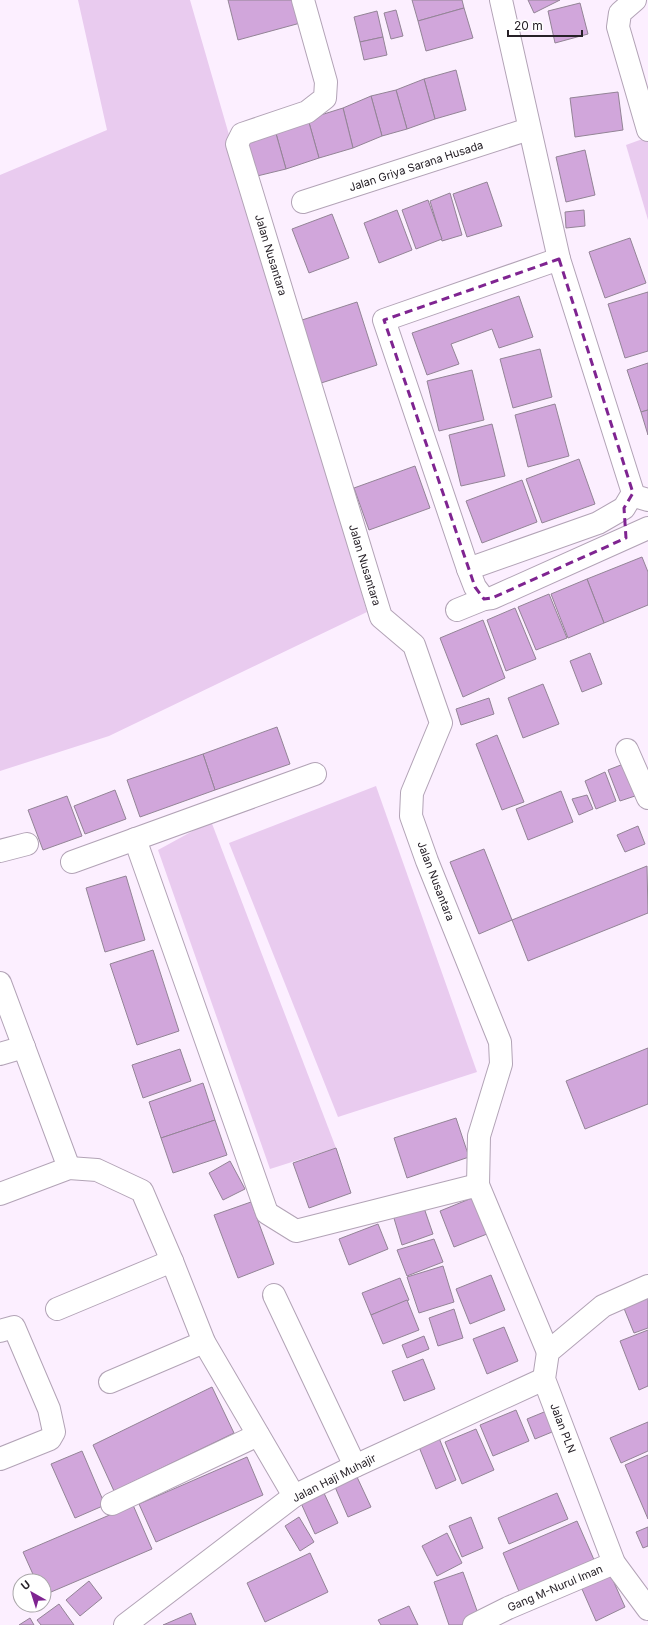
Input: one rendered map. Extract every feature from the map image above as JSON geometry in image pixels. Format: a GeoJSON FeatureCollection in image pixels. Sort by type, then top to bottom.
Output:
{"type":"FeatureCollection","features":[{"type":"Feature","properties":{"kind":"street","name":"Jalan Nusantara"},"geometry":{"type":"LineString","coordinates":[[303,0],[326,82],[325,98],[307,112],[242,134],[237,144],[381,617],[414,645],[441,723],[412,793],[411,816],[427,861],[500,1042],[501,1064],[479,1136],[478,1185]]}},
{"type":"Feature","properties":{"kind":"street"},"geometry":{"type":"LineString","coordinates":[[502,0],[529,129],[559,259],[635,500],[626,538]]}},
{"type":"Feature","properties":{"kind":"street"},"geometry":{"type":"LineString","coordinates":[[635,0],[620,13],[618,27],[648,130]]}},
{"type":"Feature","properties":{"kind":"street","name":"Jalan Griya Sarana Husada"},"geometry":{"type":"LineString","coordinates":[[303,202],[529,129]]}},
{"type":"Feature","properties":{"kind":"street"},"geometry":{"type":"LineString","coordinates":[[484,599],[475,587],[468,568],[384,320],[559,259]]}},
{"type":"Feature","properties":{"kind":"street"},"geometry":{"type":"LineString","coordinates":[[468,568],[598,523],[635,500]]}},
{"type":"Feature","properties":{"kind":"street"},"geometry":{"type":"LineString","coordinates":[[457,610],[484,599],[492,598],[648,528]]}},
{"type":"Feature","properties":{"kind":"street"},"geometry":{"type":"LineString","coordinates":[[628,750],[648,798]]}},
{"type":"Feature","properties":{"kind":"street"},"geometry":{"type":"LineString","coordinates":[[72,862],[315,774]]}},
{"type":"Feature","properties":{"kind":"street"},"geometry":{"type":"LineString","coordinates":[[135,839],[267,1213],[296,1231],[478,1185],[548,1352],[603,1306],[648,1286]]}},
{"type":"Feature","properties":{"kind":"street"},"geometry":{"type":"LineString","coordinates":[[0,851],[27,844]]}},
{"type":"Feature","properties":{"kind":"street"},"geometry":{"type":"LineString","coordinates":[[0,983],[69,1168]]}},
{"type":"Feature","properties":{"kind":"street"},"geometry":{"type":"LineString","coordinates":[[0,1054],[24,1047]]}},
{"type":"Feature","properties":{"kind":"street"},"geometry":{"type":"LineString","coordinates":[[0,1194],[69,1168],[97,1170],[142,1190],[204,1342],[294,1496]]}},
{"type":"Feature","properties":{"kind":"street"},"geometry":{"type":"LineString","coordinates":[[57,1309],[172,1261]]}},
{"type":"Feature","properties":{"kind":"street"},"geometry":{"type":"LineString","coordinates":[[274,1295],[355,1466]]}},
{"type":"Feature","properties":{"kind":"street"},"geometry":{"type":"LineString","coordinates":[[0,1331],[14,1327],[49,1409],[54,1432],[50,1440],[0,1459]]}},
{"type":"Feature","properties":{"kind":"street"},"geometry":{"type":"LineString","coordinates":[[110,1382],[204,1342]]}},
{"type":"Feature","properties":{"kind":"street","name":"Jalan PLN"},"geometry":{"type":"LineString","coordinates":[[548,1352],[544,1379],[614,1563],[645,1598]]}},
{"type":"Feature","properties":{"kind":"street","name":"Jalan Haji Muhajir"},"geometry":{"type":"LineString","coordinates":[[125,1625],[294,1496],[355,1466],[544,1379]]}},
{"type":"Feature","properties":{"kind":"street"},"geometry":{"type":"LineString","coordinates":[[112,1504],[258,1435]]}},
{"type":"Feature","properties":{"kind":"street","name":"Gang M-Nurul Iman"},"geometry":{"type":"LineString","coordinates":[[474,1625],[508,1608],[614,1563]]}},
{"type":"Feature","properties":{"kind":"highlighted area"},"geometry":{"type":"Polygon","coordinates":[[[559,259],[633,493],[624,508],[626,538],[492,598],[484,599],[475,587],[384,320],[559,259]]]}},
{"type":"Feature","properties":{"kind":"shaded area"},"geometry":{"type":"Polygon","coordinates":[[[78,0],[190,0],[367,612],[109,736],[0,771],[0,175],[107,130],[78,0]]]}},
{"type":"Feature","properties":{"kind":"shaded area"},"geometry":{"type":"Polygon","coordinates":[[[648,137],[648,220],[626,145],[648,137]]]}},
{"type":"Feature","properties":{"kind":"shaded area"},"geometry":{"type":"Polygon","coordinates":[[[376,786],[477,1072],[338,1117],[229,843],[376,786]]]}},
{"type":"Feature","properties":{"kind":"shaded area"},"geometry":{"type":"Polygon","coordinates":[[[211,821],[336,1148],[270,1169],[158,850],[211,821]]]}},
{"type":"Feature","properties":{"kind":"building"},"geometry":{"type":"Polygon","coordinates":[[[228,0],[298,0],[304,22],[238,40],[228,0]]]}},
{"type":"Feature","properties":{"kind":"building"},"geometry":{"type":"Polygon","coordinates":[[[412,0],[462,0],[464,8],[418,21],[412,0]]]}},
{"type":"Feature","properties":{"kind":"building"},"geometry":{"type":"Polygon","coordinates":[[[528,0],[560,0],[534,13],[528,0]]]}},
{"type":"Feature","properties":{"kind":"building"},"geometry":{"type":"Polygon","coordinates":[[[580,3],[588,34],[555,43],[548,11],[580,3]]]}},
{"type":"Feature","properties":{"kind":"building"},"geometry":{"type":"Polygon","coordinates":[[[464,8],[473,38],[426,51],[418,21],[464,8]]]}},
{"type":"Feature","properties":{"kind":"building"},"geometry":{"type":"Polygon","coordinates":[[[396,10],[403,36],[391,39],[384,13],[396,10]]]}},
{"type":"Feature","properties":{"kind":"building"},"geometry":{"type":"Polygon","coordinates":[[[377,11],[383,37],[360,42],[354,17],[377,11]]]}},
{"type":"Feature","properties":{"kind":"building"},"geometry":{"type":"Polygon","coordinates":[[[383,37],[387,55],[364,60],[360,42],[383,37]]]}},
{"type":"Feature","properties":{"kind":"building"},"geometry":{"type":"Polygon","coordinates":[[[456,70],[466,110],[435,119],[424,79],[456,70]]]}},
{"type":"Feature","properties":{"kind":"building"},"geometry":{"type":"Polygon","coordinates":[[[424,79],[435,119],[407,129],[396,90],[424,79]]]}},
{"type":"Feature","properties":{"kind":"building"},"geometry":{"type":"Polygon","coordinates":[[[396,90],[407,129],[382,136],[371,96],[396,90]]]}},
{"type":"Feature","properties":{"kind":"building"},"geometry":{"type":"Polygon","coordinates":[[[618,92],[623,130],[575,137],[570,98],[618,92]]]}},
{"type":"Feature","properties":{"kind":"building"},"geometry":{"type":"Polygon","coordinates":[[[371,96],[382,136],[353,148],[343,108],[371,96]]]}},
{"type":"Feature","properties":{"kind":"building"},"geometry":{"type":"Polygon","coordinates":[[[343,108],[353,148],[319,158],[308,119],[343,108]]]}},
{"type":"Feature","properties":{"kind":"building"},"geometry":{"type":"Polygon","coordinates":[[[308,119],[319,158],[286,169],[275,130],[308,119]]]}},
{"type":"Feature","properties":{"kind":"building"},"geometry":{"type":"Polygon","coordinates":[[[275,130],[286,169],[253,177],[242,137],[275,130]]]}},
{"type":"Feature","properties":{"kind":"building"},"geometry":{"type":"Polygon","coordinates":[[[585,150],[595,195],[566,202],[556,157],[585,150]]]}},
{"type":"Feature","properties":{"kind":"building"},"geometry":{"type":"Polygon","coordinates":[[[487,182],[502,226],[467,237],[453,194],[487,182]]]}},
{"type":"Feature","properties":{"kind":"building"},"geometry":{"type":"Polygon","coordinates":[[[450,193],[462,235],[442,241],[430,201],[450,193]]]}},
{"type":"Feature","properties":{"kind":"building"},"geometry":{"type":"Polygon","coordinates":[[[428,200],[442,239],[416,249],[402,210],[428,200]]]}},
{"type":"Feature","properties":{"kind":"building"},"geometry":{"type":"Polygon","coordinates":[[[397,210],[412,250],[379,263],[364,223],[397,210]]]}},
{"type":"Feature","properties":{"kind":"building"},"geometry":{"type":"Polygon","coordinates":[[[584,210],[585,226],[566,228],[565,212],[584,210]]]}},
{"type":"Feature","properties":{"kind":"building"},"geometry":{"type":"Polygon","coordinates":[[[332,214],[349,258],[309,273],[292,229],[332,214]]]}},
{"type":"Feature","properties":{"kind":"building"},"geometry":{"type":"Polygon","coordinates":[[[630,238],[646,283],[605,298],[589,252],[630,238]]]}},
{"type":"Feature","properties":{"kind":"building"},"geometry":{"type":"Polygon","coordinates":[[[648,292],[648,351],[625,358],[608,304],[648,292]]]}},
{"type":"Feature","properties":{"kind":"building"},"geometry":{"type":"Polygon","coordinates":[[[519,296],[533,337],[499,348],[492,329],[451,344],[459,364],[427,375],[412,333],[519,296]]]}},
{"type":"Feature","properties":{"kind":"building"},"geometry":{"type":"Polygon","coordinates":[[[357,302],[377,365],[315,385],[296,322],[357,302]]]}},
{"type":"Feature","properties":{"kind":"building"},"geometry":{"type":"Polygon","coordinates":[[[540,349],[552,397],[513,408],[500,359],[540,349]]]}},
{"type":"Feature","properties":{"kind":"building"},"geometry":{"type":"Polygon","coordinates":[[[648,363],[648,410],[641,412],[627,370],[648,363]]]}},
{"type":"Feature","properties":{"kind":"building"},"geometry":{"type":"Polygon","coordinates":[[[472,370],[484,420],[439,431],[427,381],[472,370]]]}},
{"type":"Feature","properties":{"kind":"building"},"geometry":{"type":"Polygon","coordinates":[[[555,404],[569,456],[528,467],[515,415],[555,404]]]}},
{"type":"Feature","properties":{"kind":"building"},"geometry":{"type":"Polygon","coordinates":[[[648,410],[648,435],[641,412],[648,410]]]}},
{"type":"Feature","properties":{"kind":"building"},"geometry":{"type":"Polygon","coordinates":[[[492,424],[505,476],[461,486],[449,435],[492,424]]]}},
{"type":"Feature","properties":{"kind":"building"},"geometry":{"type":"Polygon","coordinates":[[[579,459],[595,504],[542,523],[526,479],[579,459]]]}},
{"type":"Feature","properties":{"kind":"building"},"geometry":{"type":"Polygon","coordinates":[[[415,466],[430,508],[369,530],[354,488],[415,466]]]}},
{"type":"Feature","properties":{"kind":"building"},"geometry":{"type":"Polygon","coordinates":[[[522,480],[537,522],[482,543],[466,501],[522,480]]]}},
{"type":"Feature","properties":{"kind":"building"},"geometry":{"type":"Polygon","coordinates":[[[642,557],[648,572],[648,605],[604,623],[587,579],[642,557]]]}},
{"type":"Feature","properties":{"kind":"building"},"geometry":{"type":"Polygon","coordinates":[[[587,579],[604,623],[568,638],[551,594],[587,579]]]}},
{"type":"Feature","properties":{"kind":"building"},"geometry":{"type":"Polygon","coordinates":[[[549,594],[567,638],[536,650],[518,607],[549,594]]]}},
{"type":"Feature","properties":{"kind":"building"},"geometry":{"type":"Polygon","coordinates":[[[515,608],[536,659],[506,671],[487,620],[515,608]]]}},
{"type":"Feature","properties":{"kind":"building"},"geometry":{"type":"Polygon","coordinates":[[[483,620],[505,678],[463,697],[440,638],[483,620]]]}},
{"type":"Feature","properties":{"kind":"building"},"geometry":{"type":"Polygon","coordinates":[[[590,653],[602,684],[582,692],[570,661],[590,653]]]}},
{"type":"Feature","properties":{"kind":"building"},"geometry":{"type":"Polygon","coordinates":[[[543,684],[559,724],[523,738],[508,698],[543,684]]]}},
{"type":"Feature","properties":{"kind":"building"},"geometry":{"type":"Polygon","coordinates":[[[489,698],[494,714],[461,725],[456,709],[489,698]]]}},
{"type":"Feature","properties":{"kind":"building"},"geometry":{"type":"Polygon","coordinates":[[[277,727],[290,764],[215,790],[203,754],[277,727]]]}},
{"type":"Feature","properties":{"kind":"building"},"geometry":{"type":"Polygon","coordinates":[[[497,735],[524,802],[502,810],[476,744],[497,735]]]}},
{"type":"Feature","properties":{"kind":"building"},"geometry":{"type":"Polygon","coordinates":[[[203,754],[215,790],[140,817],[127,780],[203,754]]]}},
{"type":"Feature","properties":{"kind":"building"},"geometry":{"type":"Polygon","coordinates":[[[626,763],[638,795],[620,801],[608,770],[626,763]]]}},
{"type":"Feature","properties":{"kind":"building"},"geometry":{"type":"Polygon","coordinates":[[[605,772],[616,801],[596,809],[585,781],[605,772]]]}},
{"type":"Feature","properties":{"kind":"building"},"geometry":{"type":"Polygon","coordinates":[[[115,790],[126,819],[85,834],[74,806],[115,790]]]}},
{"type":"Feature","properties":{"kind":"building"},"geometry":{"type":"Polygon","coordinates":[[[561,791],[573,822],[528,840],[516,809],[561,791]]]}},
{"type":"Feature","properties":{"kind":"building"},"geometry":{"type":"Polygon","coordinates":[[[587,795],[593,809],[579,815],[572,799],[587,795]]]}},
{"type":"Feature","properties":{"kind":"building"},"geometry":{"type":"Polygon","coordinates":[[[67,796],[82,836],[43,850],[28,810],[67,796]]]}},
{"type":"Feature","properties":{"kind":"building"},"geometry":{"type":"Polygon","coordinates":[[[638,826],[645,844],[625,852],[617,835],[638,826]]]}},
{"type":"Feature","properties":{"kind":"building"},"geometry":{"type":"Polygon","coordinates":[[[484,849],[512,920],[479,934],[450,862],[484,849]]]}},
{"type":"Feature","properties":{"kind":"building"},"geometry":{"type":"Polygon","coordinates":[[[647,866],[648,913],[528,961],[512,920],[647,866]]]}},
{"type":"Feature","properties":{"kind":"building"},"geometry":{"type":"Polygon","coordinates":[[[126,876],[145,940],[105,952],[86,888],[126,876]]]}},
{"type":"Feature","properties":{"kind":"building"},"geometry":{"type":"Polygon","coordinates":[[[153,950],[179,1031],[137,1045],[110,964],[153,950]]]}},
{"type":"Feature","properties":{"kind":"building"},"geometry":{"type":"Polygon","coordinates":[[[648,1048],[648,1104],[585,1129],[566,1081],[648,1048]]]}},
{"type":"Feature","properties":{"kind":"building"},"geometry":{"type":"Polygon","coordinates":[[[180,1049],[191,1081],[143,1098],[132,1065],[180,1049]]]}},
{"type":"Feature","properties":{"kind":"building"},"geometry":{"type":"Polygon","coordinates":[[[203,1083],[215,1120],[161,1138],[149,1102],[203,1083]]]}},
{"type":"Feature","properties":{"kind":"building"},"geometry":{"type":"Polygon","coordinates":[[[456,1118],[469,1157],[407,1178],[394,1138],[456,1118]]]}},
{"type":"Feature","properties":{"kind":"building"},"geometry":{"type":"Polygon","coordinates":[[[215,1120],[227,1155],[173,1173],[161,1138],[215,1120]]]}},
{"type":"Feature","properties":{"kind":"building"},"geometry":{"type":"Polygon","coordinates":[[[336,1148],[351,1193],[309,1208],[293,1163],[336,1148]]]}},
{"type":"Feature","properties":{"kind":"building"},"geometry":{"type":"Polygon","coordinates":[[[230,1161],[245,1189],[223,1200],[209,1173],[230,1161]]]}},
{"type":"Feature","properties":{"kind":"building"},"geometry":{"type":"Polygon","coordinates":[[[472,1198],[487,1234],[454,1247],[440,1211],[472,1198]]]}},
{"type":"Feature","properties":{"kind":"building"},"geometry":{"type":"Polygon","coordinates":[[[251,1202],[274,1264],[238,1278],[214,1215],[251,1202]]]}},
{"type":"Feature","properties":{"kind":"building"},"geometry":{"type":"Polygon","coordinates":[[[423,1205],[433,1234],[402,1245],[393,1215],[423,1205]]]}},
{"type":"Feature","properties":{"kind":"building"},"geometry":{"type":"Polygon","coordinates":[[[378,1224],[388,1249],[349,1265],[339,1239],[378,1224]]]}},
{"type":"Feature","properties":{"kind":"building"},"geometry":{"type":"Polygon","coordinates":[[[434,1239],[443,1262],[407,1276],[397,1250],[434,1239]]]}},
{"type":"Feature","properties":{"kind":"building"},"geometry":{"type":"Polygon","coordinates":[[[443,1266],[454,1302],[419,1313],[407,1277],[443,1266]]]}},
{"type":"Feature","properties":{"kind":"building"},"geometry":{"type":"Polygon","coordinates":[[[491,1275],[505,1310],[470,1324],[456,1289],[491,1275]]]}},
{"type":"Feature","properties":{"kind":"building"},"geometry":{"type":"Polygon","coordinates":[[[400,1278],[409,1300],[371,1315],[362,1293],[400,1278]]]}},
{"type":"Feature","properties":{"kind":"building"},"geometry":{"type":"Polygon","coordinates":[[[648,1290],[648,1328],[634,1333],[621,1301],[648,1290]]]}},
{"type":"Feature","properties":{"kind":"building"},"geometry":{"type":"Polygon","coordinates":[[[407,1300],[419,1330],[383,1344],[371,1315],[407,1300]]]}},
{"type":"Feature","properties":{"kind":"building"},"geometry":{"type":"Polygon","coordinates":[[[454,1309],[463,1338],[438,1346],[429,1318],[454,1309]]]}},
{"type":"Feature","properties":{"kind":"building"},"geometry":{"type":"Polygon","coordinates":[[[504,1327],[518,1361],[487,1374],[473,1339],[504,1327]]]}},
{"type":"Feature","properties":{"kind":"building"},"geometry":{"type":"Polygon","coordinates":[[[648,1330],[648,1386],[639,1390],[620,1341],[648,1330]]]}},
{"type":"Feature","properties":{"kind":"building"},"geometry":{"type":"Polygon","coordinates":[[[424,1336],[429,1349],[407,1358],[402,1345],[424,1336]]]}},
{"type":"Feature","properties":{"kind":"building"},"geometry":{"type":"Polygon","coordinates":[[[423,1359],[435,1389],[404,1401],[392,1371],[423,1359]]]}},
{"type":"Feature","properties":{"kind":"building"},"geometry":{"type":"Polygon","coordinates":[[[212,1387],[234,1433],[114,1491],[93,1445],[212,1387]]]}},
{"type":"Feature","properties":{"kind":"building"},"geometry":{"type":"Polygon","coordinates":[[[516,1410],[529,1441],[493,1456],[480,1425],[516,1410]]]}},
{"type":"Feature","properties":{"kind":"building"},"geometry":{"type":"Polygon","coordinates":[[[549,1410],[557,1430],[535,1439],[527,1419],[549,1410]]]}},
{"type":"Feature","properties":{"kind":"building"},"geometry":{"type":"Polygon","coordinates":[[[648,1422],[648,1451],[621,1463],[610,1438],[648,1422]]]}},
{"type":"Feature","properties":{"kind":"building"},"geometry":{"type":"Polygon","coordinates":[[[476,1429],[494,1470],[462,1484],[445,1442],[476,1429]]]}},
{"type":"Feature","properties":{"kind":"building"},"geometry":{"type":"Polygon","coordinates":[[[439,1438],[456,1480],[436,1489],[419,1447],[439,1438]]]}},
{"type":"Feature","properties":{"kind":"building"},"geometry":{"type":"Polygon","coordinates":[[[82,1451],[105,1505],[75,1518],[51,1464],[82,1451]]]}},
{"type":"Feature","properties":{"kind":"building"},"geometry":{"type":"Polygon","coordinates":[[[648,1455],[648,1519],[625,1465],[648,1455]]]}},
{"type":"Feature","properties":{"kind":"building"},"geometry":{"type":"Polygon","coordinates":[[[247,1457],[263,1495],[156,1542],[139,1504],[247,1457]]]}},
{"type":"Feature","properties":{"kind":"building"},"geometry":{"type":"Polygon","coordinates":[[[357,1477],[371,1507],[348,1517],[335,1487],[357,1477]]]}},
{"type":"Feature","properties":{"kind":"building"},"geometry":{"type":"Polygon","coordinates":[[[323,1491],[338,1523],[315,1534],[300,1501],[323,1491]]]}},
{"type":"Feature","properties":{"kind":"building"},"geometry":{"type":"Polygon","coordinates":[[[557,1493],[568,1519],[509,1544],[498,1518],[557,1493]]]}},
{"type":"Feature","properties":{"kind":"building"},"geometry":{"type":"Polygon","coordinates":[[[133,1505],[152,1549],[52,1592],[52,1573],[32,1573],[23,1552],[133,1505]]]}},
{"type":"Feature","properties":{"kind":"building"},"geometry":{"type":"Polygon","coordinates":[[[299,1517],[314,1542],[300,1551],[285,1526],[299,1517]]]}},
{"type":"Feature","properties":{"kind":"building"},"geometry":{"type":"Polygon","coordinates":[[[471,1517],[483,1548],[462,1557],[449,1526],[471,1517]]]}},
{"type":"Feature","properties":{"kind":"building"},"geometry":{"type":"Polygon","coordinates":[[[577,1521],[595,1562],[520,1594],[503,1553],[577,1521]]]}},
{"type":"Feature","properties":{"kind":"building"},"geometry":{"type":"Polygon","coordinates":[[[648,1527],[648,1546],[643,1548],[636,1532],[648,1527]]]}},
{"type":"Feature","properties":{"kind":"building"},"geometry":{"type":"Polygon","coordinates":[[[447,1533],[462,1563],[437,1576],[422,1546],[447,1533]]]}},
{"type":"Feature","properties":{"kind":"building"},"geometry":{"type":"Polygon","coordinates":[[[310,1553],[328,1592],[265,1622],[247,1583],[310,1553]]]}},
{"type":"Feature","properties":{"kind":"building"},"geometry":{"type":"Polygon","coordinates":[[[607,1567],[625,1607],[596,1621],[578,1580],[607,1567]]]}},
{"type":"Feature","properties":{"kind":"building"},"geometry":{"type":"Polygon","coordinates":[[[463,1572],[480,1619],[464,1625],[449,1625],[434,1582],[463,1572]]]}},
{"type":"Feature","properties":{"kind":"building"},"geometry":{"type":"Polygon","coordinates":[[[89,1581],[102,1598],[80,1616],[66,1600],[89,1581]]]}},
{"type":"Feature","properties":{"kind":"building"},"geometry":{"type":"Polygon","coordinates":[[[59,1604],[74,1625],[41,1625],[37,1620],[47,1613],[52,1613],[52,1609],[59,1604]]]}},
{"type":"Feature","properties":{"kind":"building"},"geometry":{"type":"Polygon","coordinates":[[[409,1606],[418,1625],[381,1625],[378,1620],[409,1606]]]}},
{"type":"Feature","properties":{"kind":"building"},"geometry":{"type":"Polygon","coordinates":[[[191,1613],[196,1625],[163,1625],[191,1613]]]}},
{"type":"Feature","properties":{"kind":"building"},"geometry":{"type":"Polygon","coordinates":[[[30,1618],[34,1625],[19,1625],[30,1618]]]}}]}
